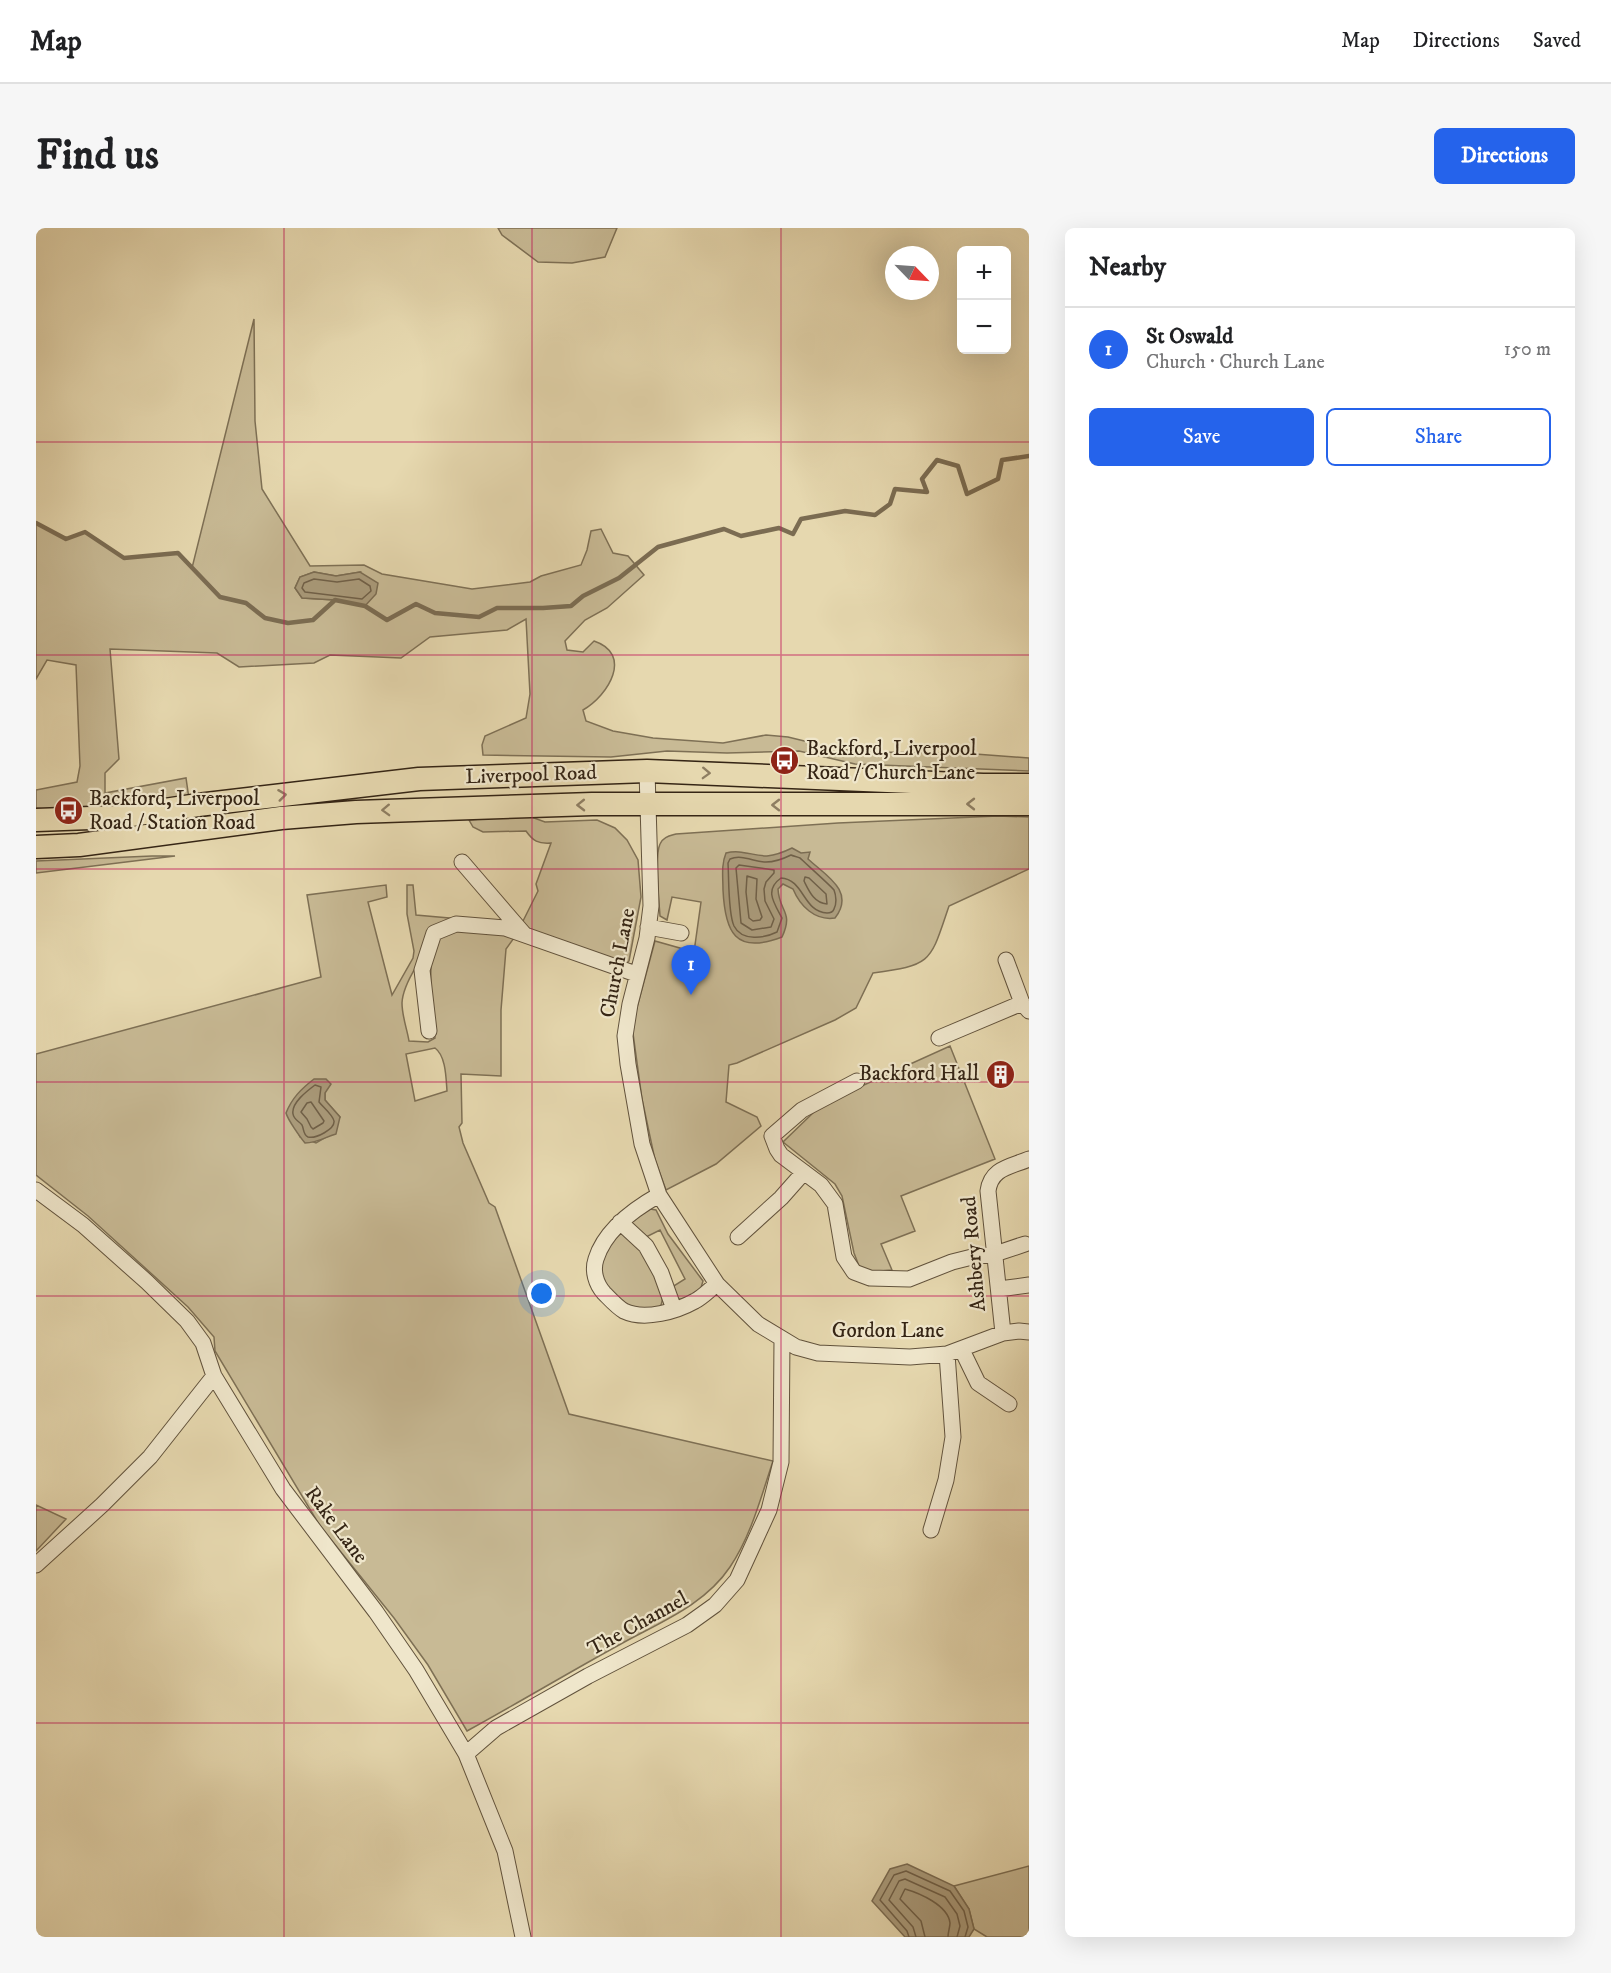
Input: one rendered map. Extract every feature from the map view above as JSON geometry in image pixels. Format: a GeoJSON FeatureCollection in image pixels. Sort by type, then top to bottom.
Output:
{"type":"FeatureCollection","features":[{"type":"Feature","properties":{"kind":"highway","name":"Liverpool Road"},"geometry":{"type":"LineString","coordinates":[[36,820],[118,817],[198,805],[418,779],[647,771],[1029,785]]}},
{"type":"Feature","properties":{"kind":"highway","name":"Liverpool Road"},"geometry":{"type":"LineString","coordinates":[[36,847],[79,844],[281,818],[356,812],[648,804],[1029,804]]}},
{"type":"Feature","properties":{"kind":"street","name":"Church Lane"},"geometry":{"type":"LineString","coordinates":[[647,771],[651,906],[625,1036],[642,1144],[659,1195],[717,1284],[758,1324],[782,1340]]}},
{"type":"Feature","properties":{"kind":"street"},"geometry":{"type":"LineString","coordinates":[[462,862],[524,934]]}},
{"type":"Feature","properties":{"kind":"street"},"geometry":{"type":"LineString","coordinates":[[429,1031],[422,970],[434,933],[456,924],[504,928],[636,974]]}},
{"type":"Feature","properties":{"kind":"street"},"geometry":{"type":"LineString","coordinates":[[648,927],[681,933]]}},
{"type":"Feature","properties":{"kind":"street"},"geometry":{"type":"LineString","coordinates":[[939,1038],[1025,1007],[1006,960]]}},
{"type":"Feature","properties":{"kind":"street"},"geometry":{"type":"LineString","coordinates":[[857,1081],[802,1110],[772,1136],[781,1155],[822,1185],[835,1204],[844,1257],[854,1272],[870,1278],[909,1279],[952,1262],[995,1254],[1025,1245]]}},
{"type":"Feature","properties":{"kind":"street","name":"Ashbery Road"},"geometry":{"type":"LineString","coordinates":[[1003,1333],[988,1191],[989,1180],[996,1173],[1029,1159]]}},
{"type":"Feature","properties":{"kind":"street"},"geometry":{"type":"LineString","coordinates":[[738,1237],[781,1198],[804,1172]]}},
{"type":"Feature","properties":{"kind":"street"},"geometry":{"type":"LineString","coordinates":[[974,1186],[989,1180]]}},
{"type":"Feature","properties":{"kind":"street","name":"Rake Lane"},"geometry":{"type":"LineString","coordinates":[[36,1190],[83,1225],[187,1322],[203,1343],[214,1376],[283,1489],[376,1612],[416,1670],[466,1754],[505,1851],[523,1937]]}},
{"type":"Feature","properties":{"kind":"street"},"geometry":{"type":"LineString","coordinates":[[659,1195],[620,1222],[603,1244],[595,1260],[594,1276],[600,1289],[624,1311],[637,1315],[652,1315],[697,1300],[717,1284]]}},
{"type":"Feature","properties":{"kind":"street"},"geometry":{"type":"LineString","coordinates":[[620,1222],[646,1246],[661,1273],[674,1308]]}},
{"type":"Feature","properties":{"kind":"street"},"geometry":{"type":"LineString","coordinates":[[999,1289],[1029,1285]]}},
{"type":"Feature","properties":{"kind":"street","name":"Gordon Lane"},"geometry":{"type":"LineString","coordinates":[[782,1340],[796,1347],[818,1353],[910,1357],[947,1354],[1003,1333],[1029,1332]]}},
{"type":"Feature","properties":{"kind":"street","name":"The Channel"},"geometry":{"type":"LineString","coordinates":[[466,1754],[496,1728],[588,1676],[687,1625],[715,1605],[737,1580],[770,1510],[781,1462],[782,1340]]}},
{"type":"Feature","properties":{"kind":"street"},"geometry":{"type":"LineString","coordinates":[[962,1350],[978,1383],[1010,1404]]}},
{"type":"Feature","properties":{"kind":"street"},"geometry":{"type":"LineString","coordinates":[[931,1530],[946,1480],[953,1437],[947,1354]]}},
{"type":"Feature","properties":{"kind":"street"},"geometry":{"type":"LineString","coordinates":[[36,1566],[150,1457],[214,1376]]}},
{"type":"Feature","properties":{"kind":"shaded area"},"geometry":{"type":"Polygon","coordinates":[[[498,228],[617,228],[605,257],[572,263],[538,262],[502,235],[498,228]]]}},
{"type":"Feature","properties":{"kind":"shaded area"},"geometry":{"type":"Polygon","coordinates":[[[254,319],[255,421],[262,489],[310,566],[364,565],[382,574],[472,589],[530,582],[541,576],[581,565],[591,531],[601,529],[613,553],[628,556],[644,575],[607,608],[585,620],[565,641],[567,650],[583,652],[594,641],[606,647],[615,665],[613,675],[601,695],[583,710],[586,721],[613,731],[653,738],[723,743],[766,735],[864,752],[962,753],[1029,758],[1029,771],[855,764],[799,751],[727,753],[667,751],[611,757],[483,755],[482,745],[485,736],[526,718],[530,694],[526,619],[507,630],[430,637],[401,658],[330,655],[314,663],[239,667],[217,653],[110,649],[119,759],[105,773],[105,793],[186,778],[189,799],[94,811],[36,808],[36,790],[77,782],[80,766],[76,665],[47,660],[36,679],[36,523],[66,539],[85,532],[124,558],[178,553],[192,568],[254,319]],[[314,572],[300,577],[295,588],[302,598],[335,600],[360,572],[336,576],[314,572]]]}},
{"type":"Feature","properties":{"kind":"shaded area"},"geometry":{"type":"Polygon","coordinates":[[[526,815],[545,822],[597,820],[615,828],[627,840],[638,860],[641,897],[627,963],[577,949],[521,925],[538,891],[536,884],[551,843],[536,841],[526,831],[483,832],[473,827],[469,820],[526,815]]]}},
{"type":"Feature","properties":{"kind":"shaded area"},"geometry":{"type":"Polygon","coordinates":[[[998,816],[1029,817],[1029,869],[949,906],[938,939],[926,958],[908,967],[873,973],[856,1008],[835,1020],[729,1065],[726,1102],[757,1117],[761,1126],[716,1164],[666,1190],[655,1160],[642,1099],[632,1026],[655,941],[694,952],[701,902],[672,897],[667,920],[660,916],[657,859],[663,840],[676,834],[838,823],[998,816]]]}},
{"type":"Feature","properties":{"kind":"shaded area"},"geometry":{"type":"Polygon","coordinates":[[[175,856],[36,873],[36,861],[175,856]]]}},
{"type":"Feature","properties":{"kind":"shaded area"},"geometry":{"type":"Polygon","coordinates":[[[386,885],[387,897],[368,902],[392,995],[413,958],[414,951],[407,914],[407,885],[413,885],[416,915],[472,920],[449,920],[413,971],[402,1003],[409,1041],[428,1042],[435,1038],[431,972],[434,948],[438,940],[454,930],[464,929],[485,930],[514,938],[506,949],[501,1010],[501,1076],[461,1074],[462,1123],[459,1127],[463,1143],[489,1203],[495,1207],[569,1414],[773,1461],[744,1542],[730,1567],[707,1593],[679,1612],[467,1731],[428,1665],[394,1618],[320,1526],[215,1351],[214,1337],[188,1307],[88,1216],[36,1175],[36,1054],[321,977],[307,895],[386,885]],[[435,1048],[406,1054],[415,1101],[447,1091],[443,1062],[435,1048]],[[325,1093],[296,1127],[300,1137],[316,1143],[328,1136],[340,1117],[325,1100],[325,1093]]]}},
{"type":"Feature","properties":{"kind":"shaded area"},"geometry":{"type":"Polygon","coordinates":[[[950,1046],[995,1159],[901,1196],[915,1231],[881,1244],[892,1270],[869,1272],[859,1266],[842,1196],[835,1184],[783,1142],[816,1110],[855,1089],[950,1046]]]}},
{"type":"Feature","properties":{"kind":"shaded area"},"geometry":{"type":"Polygon","coordinates":[[[650,1209],[656,1210],[668,1234],[703,1281],[700,1291],[682,1300],[676,1298],[672,1287],[685,1279],[660,1230],[642,1239],[629,1220],[650,1209]]]}},
{"type":"Feature","properties":{"kind":"shaded area"},"geometry":{"type":"Polygon","coordinates":[[[621,1233],[625,1233],[646,1258],[659,1281],[662,1302],[658,1310],[631,1310],[607,1290],[599,1269],[610,1245],[621,1233]]]}},
{"type":"Feature","properties":{"kind":"shaded area"},"geometry":{"type":"Polygon","coordinates":[[[36,1505],[66,1519],[36,1551],[36,1505]]]}},
{"type":"Feature","properties":{"kind":"shaded area"},"geometry":{"type":"Polygon","coordinates":[[[1029,1866],[1029,1937],[987,1937],[974,1929],[969,1909],[954,1886],[1029,1866]]]}},
{"type":"Feature","properties":{"kind":"water"},"geometry":{"type":"Polygon","coordinates":[[[314,572],[336,576],[360,572],[378,583],[376,594],[365,606],[335,600],[302,598],[295,588],[300,577],[314,572]]]}},
{"type":"Feature","properties":{"kind":"water"},"geometry":{"type":"Polygon","coordinates":[[[792,848],[801,853],[810,852],[808,859],[836,884],[842,900],[841,908],[835,918],[815,915],[804,906],[793,889],[783,884],[778,889],[787,922],[782,937],[766,942],[743,941],[730,928],[726,918],[723,862],[726,853],[737,852],[767,856],[792,848]]]}},
{"type":"Feature","properties":{"kind":"water"},"geometry":{"type":"Polygon","coordinates":[[[314,1079],[326,1079],[331,1084],[325,1093],[325,1100],[340,1117],[336,1134],[305,1143],[286,1113],[297,1094],[314,1079]]]}},
{"type":"Feature","properties":{"kind":"water"},"geometry":{"type":"Polygon","coordinates":[[[907,1864],[954,1886],[969,1909],[974,1929],[969,1937],[905,1937],[872,1901],[890,1869],[907,1864]]]}},
{"type":"Feature","properties":{"kind":"waterway"},"geometry":{"type":"LineString","coordinates":[[36,523],[66,539],[85,532],[124,558],[178,553],[220,597],[246,603],[265,618],[288,623],[313,620],[335,600],[365,606],[387,620],[416,604],[435,613],[479,617],[497,608],[571,606],[583,596],[619,578],[658,547],[724,529],[741,536],[779,528],[793,534],[801,519],[845,511],[875,515],[890,504],[895,489],[927,492],[922,479],[937,460],[958,466],[967,494],[998,479],[1002,460],[1029,456]]}},
{"type":"Feature","properties":{"kind":"place","name":"Backford, Liverpool Road / Church Lane"},"geometry":{"type":"Point","coordinates":[785,761]}},
{"type":"Feature","properties":{"kind":"place","name":"Backford, Liverpool Road / Station Road"},"geometry":{"type":"Point","coordinates":[68,811]}},
{"type":"Feature","properties":{"kind":"place","name":"St Oswald"},"geometry":{"type":"Point","coordinates":[691,995]}},
{"type":"Feature","properties":{"kind":"place","name":"Backford Hall"},"geometry":{"type":"Point","coordinates":[1000,1074]}}]}
